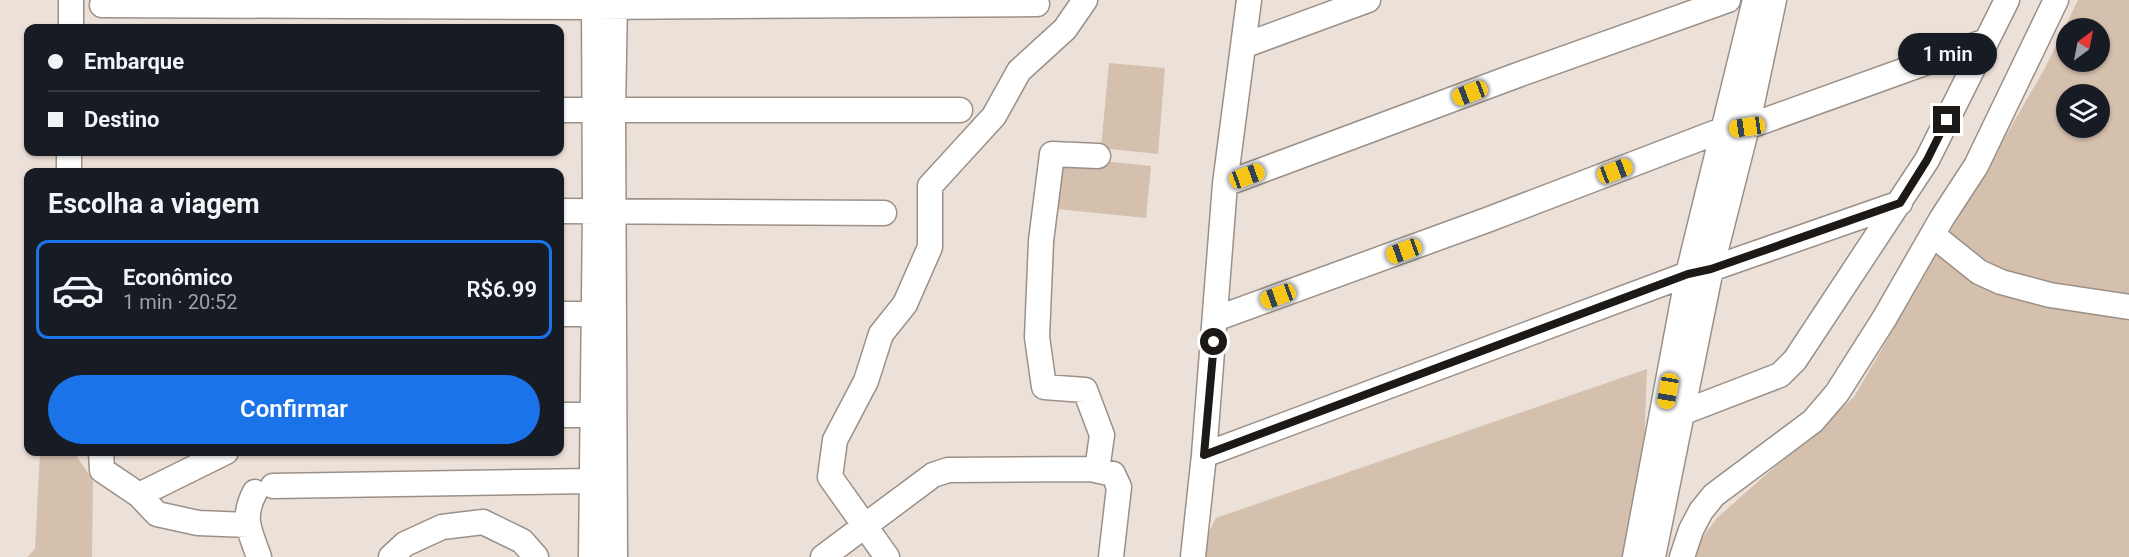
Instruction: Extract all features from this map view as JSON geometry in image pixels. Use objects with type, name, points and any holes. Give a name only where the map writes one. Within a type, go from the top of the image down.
[{"type":"street","points":[[71,0],[71,24]]},
{"type":"street","points":[[887,557],[830,477],[835,440],[866,381],[881,334],[905,304],[930,247],[930,186],[994,116],[1019,71],[1065,29],[1085,0]]},
{"type":"street","points":[[1193,557],[1204,455],[1225,184],[1249,0]]},
{"type":"street","points":[[1243,46],[1368,0]]},
{"type":"street","points":[[1225,184],[1728,0]]},
{"type":"street","points":[[1653,557],[1674,413],[1700,272],[1722,130],[1755,0]]},
{"type":"street","points":[[1700,272],[1747,127],[1774,0]]},
{"type":"street","points":[[1674,413],[1780,375],[1795,360],[1927,160],[2007,0]]},
{"type":"street","points":[[1682,557],[1691,530],[1701,511],[1714,495],[1802,430],[1828,405],[1879,328],[1976,166],[2056,0]]},
{"type":"street","points":[[604,3],[604,415],[615,557]]},
{"type":"street","points":[[102,5],[1037,4]]},
{"type":"street","points":[[1215,319],[1487,220],[1722,130],[1747,127],[1986,41]]},
{"type":"street","points":[[564,110],[960,110]]},
{"type":"street","points":[[1097,470],[1102,435],[1085,390],[1044,387],[1037,337],[1041,241],[1052,154],[1098,156]]},
{"type":"street","points":[[1204,455],[1700,272],[1900,203]]},
{"type":"street","points":[[564,211],[884,213]]},
{"type":"street","points":[[1933,235],[1980,272],[2001,282],[2050,295],[2129,307]]},
{"type":"street","points":[[564,314],[604,314]]},
{"type":"street","points":[[1635,557],[1674,413]]},
{"type":"street","points":[[564,415],[604,415]]},
{"type":"street","points":[[591,557],[592,481],[604,415]]},
{"type":"street","points":[[102,456],[102,470],[139,495],[157,514],[198,524],[248,525]]},
{"type":"street","points":[[139,495],[218,456]]},
{"type":"street","points":[[823,557],[933,475],[948,470],[1097,470],[1113,474],[1119,487],[1111,557]]},
{"type":"street","points":[[259,557],[248,525],[248,507],[264,489],[592,481]]},
{"type":"street","points":[[391,557],[405,544],[442,526],[483,522],[522,541],[536,557]]},
{"type":"shaded area","points":[[2078,0],[2129,0],[2129,557],[1688,557],[1717,518],[1854,397],[2056,45],[2056,72],[2110,72],[2110,18],[2069,18]]},
{"type":"shaded area","points":[[1109,63],[1165,68],[1158,154],[1101,148]]},
{"type":"shaded area","points":[[1062,157],[1151,166],[1146,218],[1057,209]]},
{"type":"shaded area","points":[[1647,369],[1640,557],[1196,557],[1216,518]]},
{"type":"shaded area","points":[[40,456],[77,456],[93,481],[92,557],[27,557],[35,549]]},
{"type":"route","points":[[1214,342],[1204,455],[1688,274],[1711,269],[1900,203],[1927,160],[1947,120]]}]
